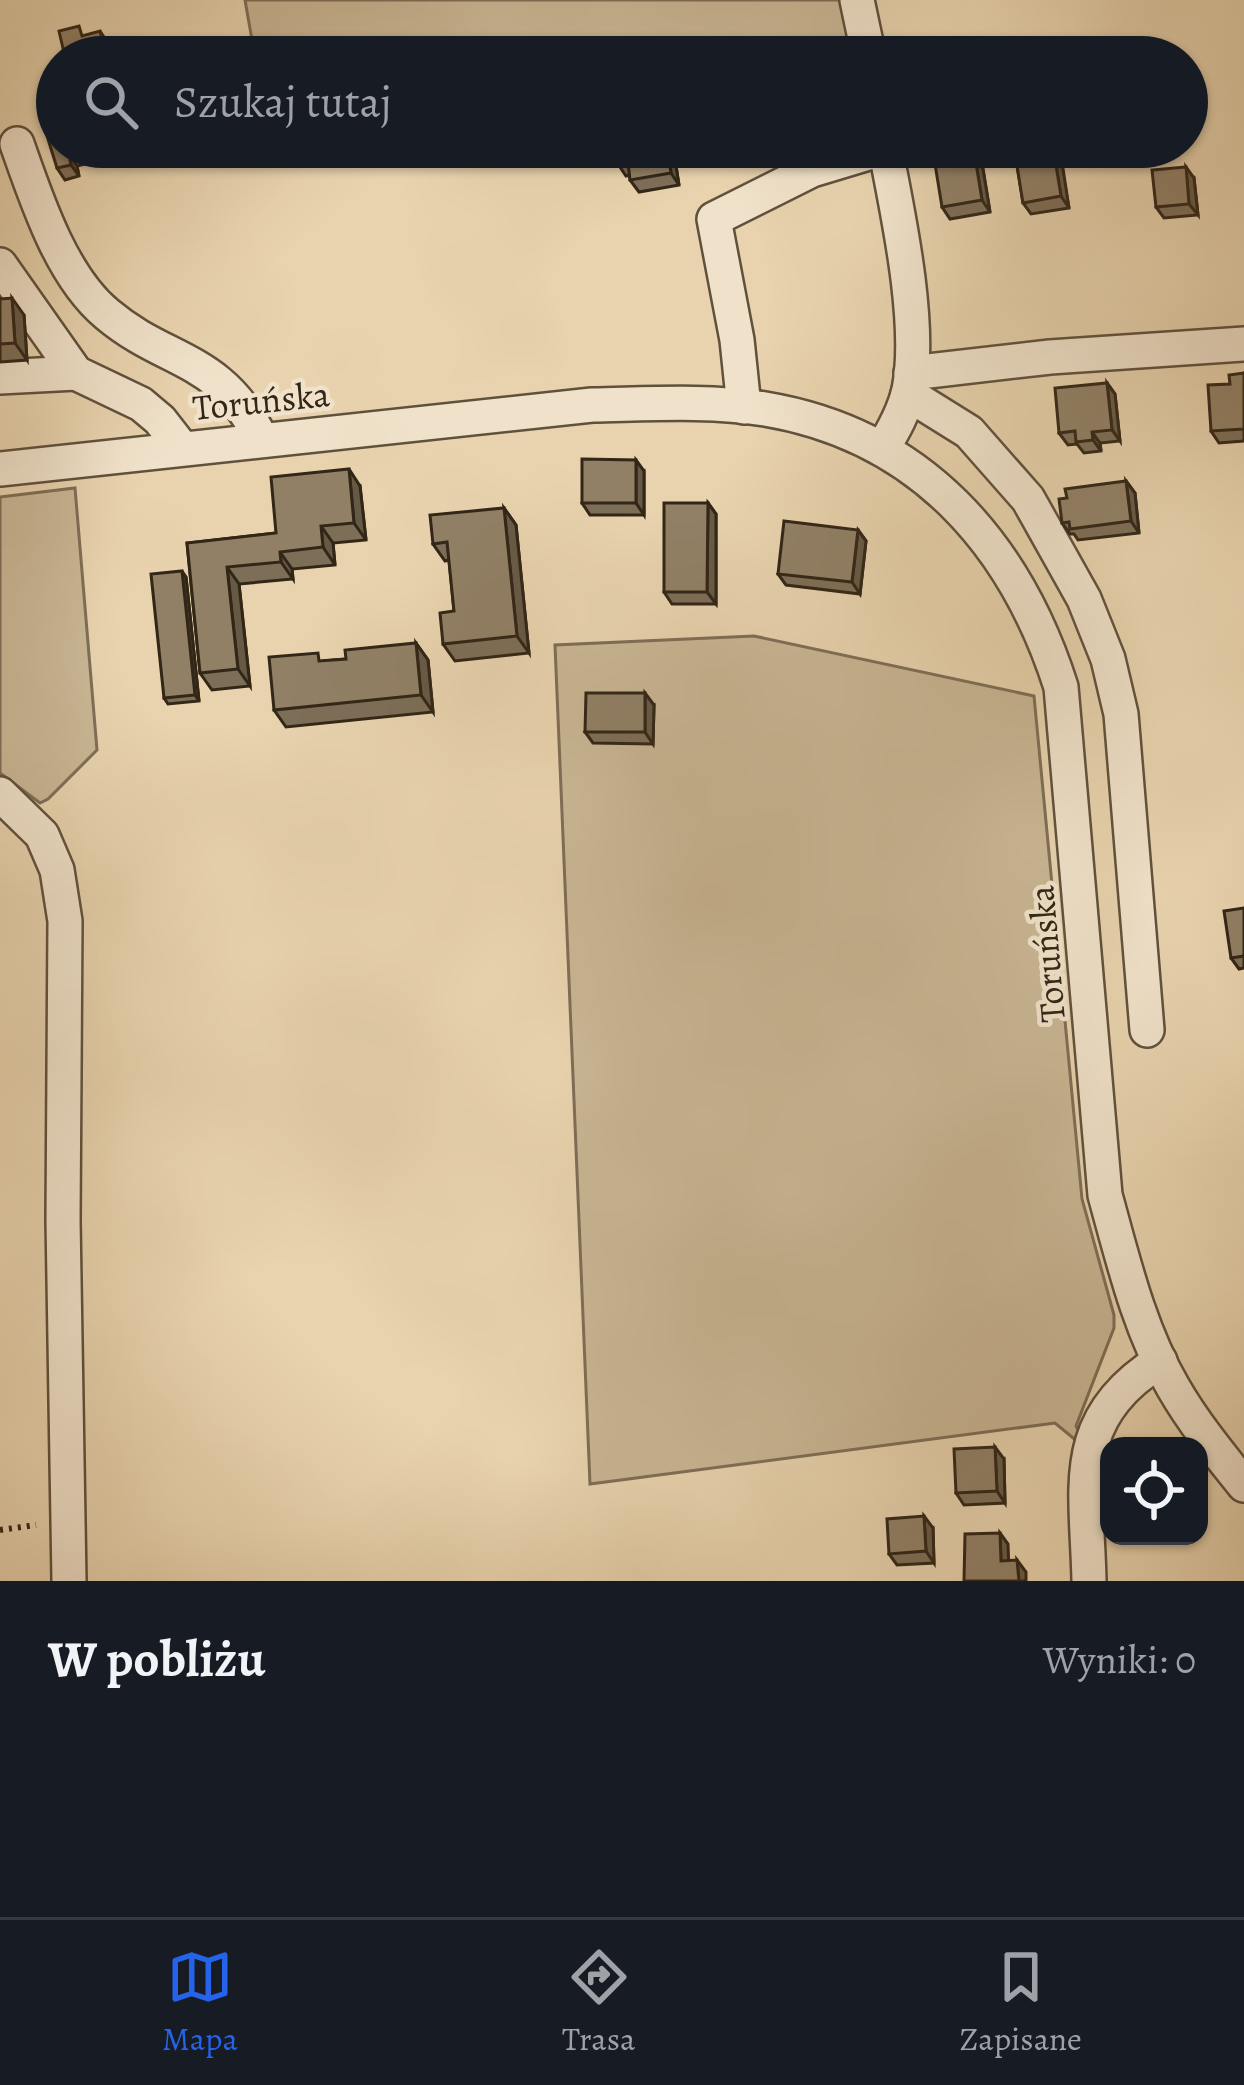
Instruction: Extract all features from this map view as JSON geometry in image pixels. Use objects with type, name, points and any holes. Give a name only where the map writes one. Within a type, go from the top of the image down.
[{"type":"street","points":[[857,0],[865,36]]},
{"type":"street","points":[[17,144],[41,211],[86,293],[115,320],[174,352],[227,389],[245,408],[261,439]]},
{"type":"street","points":[[744,407],[737,340],[714,219],[818,168]]},
{"type":"street","points":[[882,449],[896,426],[910,384],[908,294],[888,168]]},
{"type":"street","points":[[0,266],[76,373]]},
{"type":"street","points":[[910,384],[1050,357],[1244,344]]},
{"type":"street","points":[[0,377],[76,373],[141,404],[181,447]]},
{"type":"street","points":[[910,384],[968,432],[1028,499],[1084,599],[1108,659],[1121,714],[1148,1030]]},
{"type":"street","name":"Toruńska","points":[[0,469],[592,405],[744,407],[827,425],[882,449],[930,481],[993,545],[1040,626],[1061,687],[1105,1195],[1133,1291],[1160,1361],[1215,1449],[1244,1485]]},
{"type":"street","points":[[0,794],[42,835],[57,870],[65,921],[69,1581]]},
{"type":"street","points":[[1088,1581],[1086,1462],[1092,1439],[1108,1404],[1135,1377],[1160,1361]]},
{"type":"shaded area","points":[[245,0],[849,0],[857,36],[251,36]]},
{"type":"shaded area","points":[[75,488],[97,750],[40,803],[0,773],[0,497]]},
{"type":"shaded area","points":[[754,636],[1034,696],[1082,1199],[1114,1315],[1114,1328],[1076,1426],[1089,1451],[1055,1423],[590,1484],[555,645]]},
{"type":"building","points":[[79,26],[82,36],[60,36],[59,31]]},
{"type":"building","points":[[629,168],[670,168],[671,173],[630,180]]},
{"type":"building","points":[[936,168],[977,168],[982,200],[942,207]]},
{"type":"building","points":[[1017,168],[1056,168],[1061,196],[1023,203]]},
{"type":"building","points":[[1186,168],[1189,204],[1156,207],[1152,170]]},
{"type":"building","points":[[12,298],[15,343],[0,344],[0,299]]},
{"type":"building","points":[[1244,373],[1244,429],[1211,431],[1208,385],[1230,384],[1229,375]]},
{"type":"building","points":[[1107,383],[1112,430],[1092,432],[1093,440],[1076,442],[1075,431],[1059,433],[1055,388]]},
{"type":"building","points":[[582,459],[636,460],[636,503],[582,503]]},
{"type":"building","points":[[349,469],[354,523],[321,526],[323,547],[280,552],[281,562],[227,567],[238,669],[200,673],[187,543],[276,533],[271,477]]},
{"type":"building","points":[[1126,481],[1131,521],[1070,529],[1069,522],[1062,523],[1059,499],[1067,498],[1065,489]]},
{"type":"building","points":[[664,503],[708,503],[707,592],[664,592]]},
{"type":"building","points":[[504,508],[517,636],[443,644],[440,613],[454,611],[447,542],[433,544],[430,515]]},
{"type":"building","points":[[784,521],[858,530],[852,582],[778,574]]},
{"type":"building","points":[[182,571],[195,695],[164,698],[151,574]]},
{"type":"building","points":[[416,643],[421,695],[274,710],[269,657],[318,653],[319,661],[346,659],[345,650]]},
{"type":"building","points":[[586,693],[645,693],[645,732],[585,732]]},
{"type":"building","points":[[1244,908],[1244,956],[1231,958],[1224,911]]},
{"type":"building","points":[[995,1447],[997,1491],[956,1493],[954,1449]]},
{"type":"building","points":[[924,1516],[926,1551],[889,1554],[887,1519]]},
{"type":"building","points":[[1000,1533],[1001,1561],[1017,1560],[1019,1581],[964,1581],[965,1534]]}]
